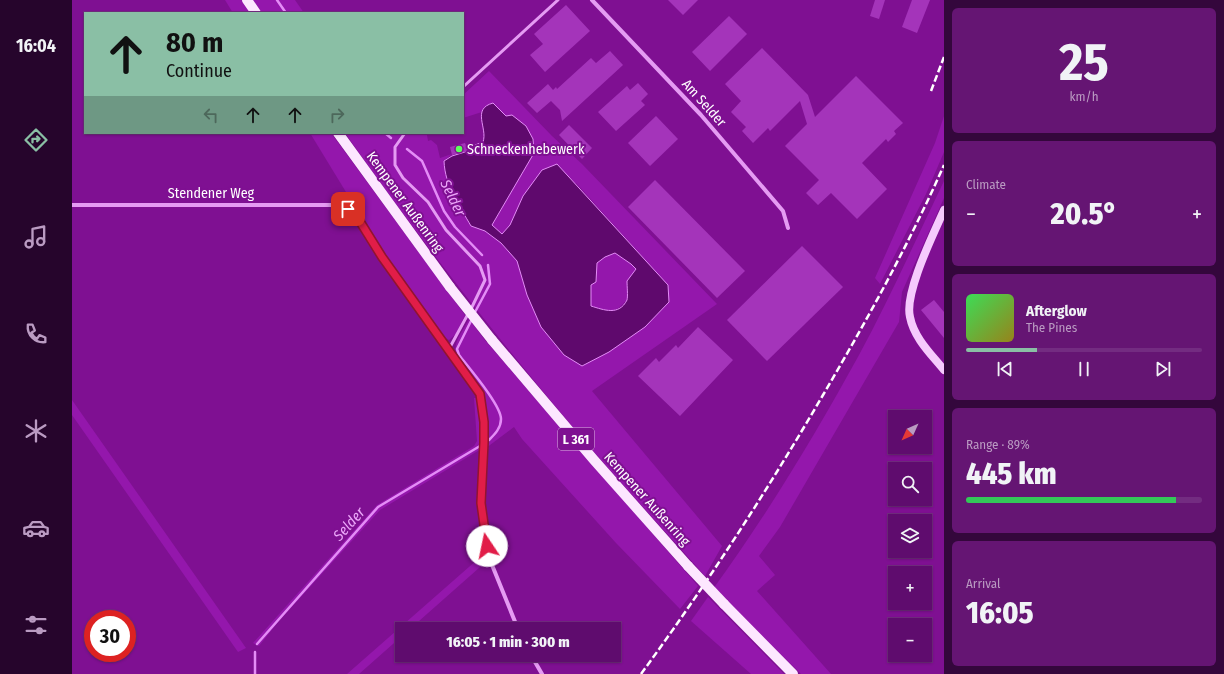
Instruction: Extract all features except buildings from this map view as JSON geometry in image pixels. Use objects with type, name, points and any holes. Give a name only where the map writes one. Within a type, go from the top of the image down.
[{"type":"main road","points":[[247,0],[255,12]]},
{"type":"main road","name":"Kempener Außenring","points":[[339,134],[450,287],[492,340],[599,466],[688,566],[793,674]]},
{"type":"street","name":"Am Selder","points":[[592,0],[701,115],[783,211],[788,228]]},
{"type":"street","name":"Stendener Weg","points":[[72,205],[332,205],[348,209],[359,220],[382,257],[449,349]]},
{"type":"street","points":[[944,210],[910,294],[909,306],[913,326],[926,348],[944,370]]},
{"type":"street","points":[[449,349],[480,394],[484,422],[481,503],[484,532],[490,560],[515,622]]},
{"type":"street","points":[[535,662],[542,674]]},
{"type":"lane","points":[[464,86],[558,0]]},
{"type":"lane","points":[[403,134],[395,147],[395,165],[403,178],[428,202],[446,230],[480,266],[485,280],[476,300],[449,349]]},
{"type":"shaded area","points":[[225,0],[242,0],[250,12],[232,12]]},
{"type":"shaded area","points":[[253,0],[295,0],[303,12],[261,12]]},
{"type":"shaded area","points":[[489,71],[552,136],[582,164],[717,304],[592,391],[722,546],[705,576],[624,486],[546,395],[457,285],[400,210],[346,134],[430,134],[427,135],[428,141],[431,140],[437,145],[440,158],[452,154],[444,161],[452,193],[471,226],[485,231],[501,243],[517,261],[527,295],[564,355],[668,285],[576,183],[523,196],[510,225],[502,234],[492,225],[502,209],[506,116],[493,103],[482,110],[482,112],[464,118],[464,94]]},
{"type":"shaded area","points":[[493,103],[506,116],[512,115],[526,126],[533,139],[534,153],[492,225],[502,234],[510,225],[523,196],[542,170],[557,164],[668,285],[669,302],[645,327],[609,352],[582,366],[564,355],[541,327],[527,295],[517,261],[501,243],[485,231],[471,226],[457,203],[447,179],[444,161],[452,156],[468,151],[467,148],[483,142],[484,131],[481,114],[486,106]],"holes":[[[615,253],[636,269],[627,281],[627,300],[624,305],[616,310],[606,310],[591,306],[591,285],[596,282],[597,263],[605,257]]]},
{"type":"shaded area","points":[[944,116],[944,152],[926,194],[880,284],[875,278],[935,143]]},
{"type":"shaded area","points":[[311,134],[332,134],[465,315],[456,334],[449,340],[440,335],[385,256]]},
{"type":"shaded area","points":[[944,181],[944,198],[902,292],[899,322],[780,527],[759,556],[775,575],[757,591],[831,674],[801,674],[713,589],[771,504],[808,445],[859,355],[903,268]]},
{"type":"shaded area","points":[[615,253],[636,269],[628,283],[628,298],[615,310],[607,311],[591,306],[591,285],[597,273],[597,263],[605,257]]},
{"type":"shaded area","points":[[469,319],[484,339],[698,586],[680,609],[616,543],[522,439],[514,427],[486,448],[486,422],[482,390],[457,357],[456,352],[458,338]]},
{"type":"shaded area","points":[[474,398],[478,398],[482,423],[481,449],[380,510],[278,622],[259,646],[253,643],[377,505],[474,446],[477,441]]},
{"type":"shaded area","points":[[72,400],[246,648],[238,652],[72,415]]},
{"type":"shaded area","points":[[486,552],[488,560],[418,622],[406,622]]},
{"type":"shaded area","points":[[708,597],[784,674],[751,674],[691,621]]},
{"type":"shaded area","points":[[395,632],[395,642],[359,674],[347,674]]},
{"type":"waterway","name":"Selder","points":[[277,0],[285,12]]},
{"type":"waterway","name":"Selder","points":[[386,134],[391,138]]},
{"type":"waterway","name":"Selder","points":[[407,149],[422,161],[444,211],[455,227],[482,255]]},
{"type":"waterway","name":"Selder","points":[[474,314],[490,284],[488,265]]},
{"type":"waterway","name":"Selder","points":[[472,319],[457,349],[459,355],[484,387],[500,413],[501,419],[499,428],[489,440]]},
{"type":"waterway","name":"Selder","points":[[257,644],[378,507],[480,446]]},
{"type":"waterway","name":"Selder","points":[[255,652],[255,674]]},
{"type":"railway","points":[[931,91],[944,57]]},
{"type":"railway","points":[[641,674],[713,571],[802,431],[856,339],[887,282],[917,224],[944,165]]},
{"type":"place","name":"Schneckenhebewerk","points":[[459,149]]},
{"type":"route","points":[[348,209],[359,220],[382,257],[480,394],[484,422],[481,503],[487,546]]}]
